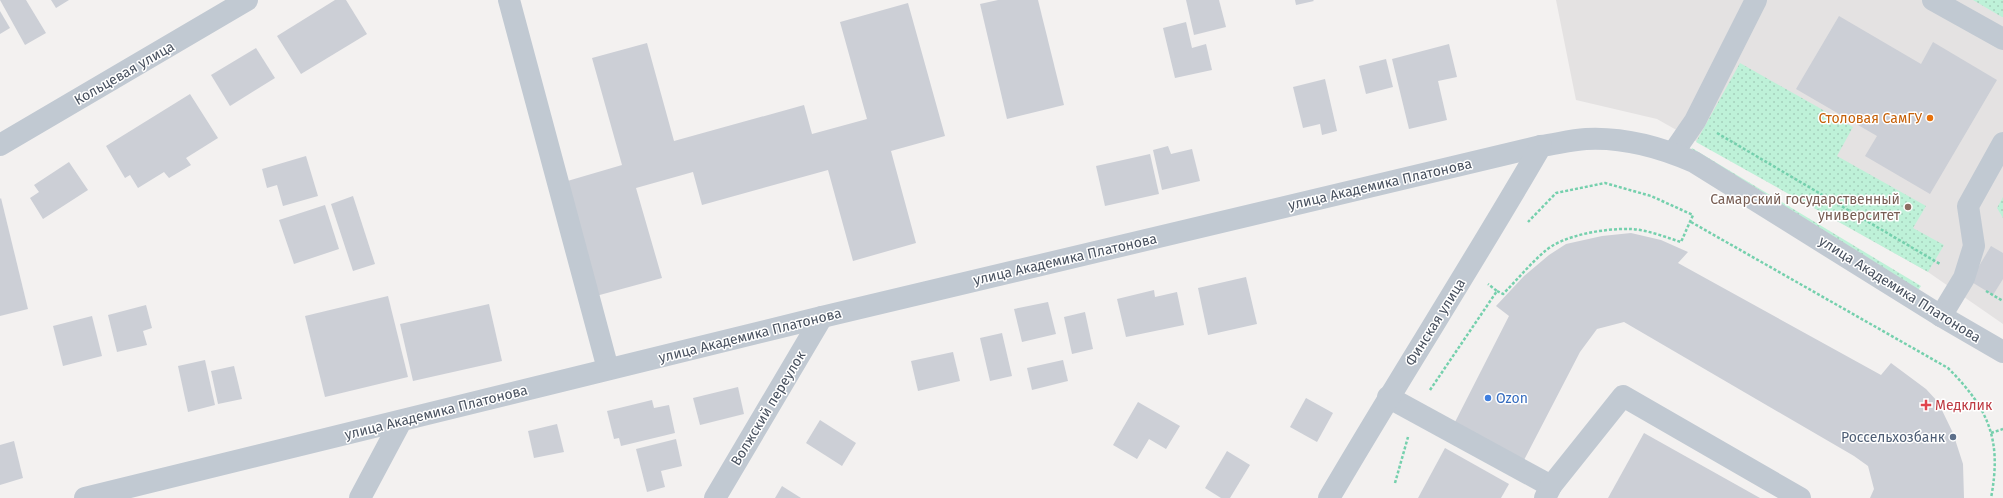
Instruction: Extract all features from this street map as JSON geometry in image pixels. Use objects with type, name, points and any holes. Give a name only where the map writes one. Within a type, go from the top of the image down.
[{"type":"street","name":"Кольцевая улица","points":[[0,145],[247,0]]},
{"type":"street","points":[[509,0],[608,369]]},
{"type":"street","points":[[1673,153],[1695,121],[1756,0]]},
{"type":"street","points":[[1933,0],[2003,39]]},
{"type":"street","name":"улица Академика Платонова","points":[[85,498],[822,317],[1541,146],[1586,139],[1624,141],[1673,153],[1694,162],[1940,316],[2003,352]]},
{"type":"street","points":[[1940,316],[1964,278],[1974,246],[1968,206],[2003,143]]},
{"type":"street","name":"Финская улица","points":[[1329,498],[1388,397],[1481,248],[1541,146]]},
{"type":"street","name":"Волжский переулок","points":[[715,498],[822,317]]},
{"type":"street","points":[[1388,397],[1548,492],[1623,396],[1800,498]]},
{"type":"street","points":[[360,498],[401,421]]},
{"type":"path","points":[[1695,121],[2003,301]]},
{"type":"path","points":[[1489,277],[1486,283],[1504,294],[1544,251],[1562,241],[1600,231],[1631,229],[1662,235],[1681,242],[1691,222],[1693,214],[1651,196],[1605,183],[1556,193],[1525,227]]},
{"type":"path","points":[[1691,222],[1948,368],[1968,389],[1984,414],[1991,433],[1995,452],[1995,478],[1991,498]]},
{"type":"path","points":[[1395,483],[1414,413],[1497,291]]},
{"type":"path","points":[[1991,433],[2003,429]]},
{"type":"shaded area","name":"Самарский государственный университет","points":[[1556,0],[2003,0],[2003,324],[1928,272],[1657,119],[1576,100]]},
{"type":"green space","points":[[1973,0],[2003,0],[2003,17],[2002,17]]},
{"type":"green space","points":[[1740,63],[1853,127],[1837,156],[1926,206],[1913,228],[1944,245],[1928,272],[1696,142]]},
{"type":"green space","points":[[1692,148],[1921,286],[1916,293],[1688,155]]},
{"type":"green space","points":[[2003,197],[2003,218],[1997,208]]},
{"type":"building","points":[[0,0],[26,0],[46,33],[25,45]]},
{"type":"building","points":[[51,0],[69,0],[56,8]]},
{"type":"building","points":[[335,0],[346,0],[367,34],[301,74],[277,36]]},
{"type":"building","points":[[998,0],[1038,0],[1064,105],[1007,119],[980,4]]},
{"type":"building","points":[[1186,0],[1219,0],[1226,27],[1194,35]]},
{"type":"building","points":[[1295,0],[1313,0],[1314,1],[1296,5]]},
{"type":"building","points":[[908,3],[945,136],[891,151],[916,243],[853,261],[828,170],[702,205],[693,172],[636,188],[662,278],[596,296],[564,182],[622,165],[592,58],[647,43],[674,141],[804,105],[812,134],[867,119],[840,22]]},
{"type":"building","points":[[0,11],[10,28],[0,34]]},
{"type":"building","points":[[1839,16],[1921,64],[1933,42],[1997,80],[1930,194],[1865,156],[1877,136],[1796,89]]},
{"type":"building","points":[[1186,22],[1192,48],[1206,44],[1212,70],[1175,78],[1163,28]]},
{"type":"building","points":[[1449,44],[1457,77],[1438,81],[1447,120],[1409,129],[1392,59]]},
{"type":"building","points":[[256,48],[275,78],[230,106],[211,75]]},
{"type":"building","points":[[1386,59],[1393,87],[1366,94],[1359,66]]},
{"type":"building","points":[[1325,79],[1337,131],[1322,135],[1320,124],[1303,128],[1293,87]]},
{"type":"building","points":[[190,94],[218,138],[186,158],[191,165],[169,178],[164,172],[138,188],[130,175],[125,178],[106,146]]},
{"type":"building","points":[[1168,146],[1171,154],[1192,149],[1200,181],[1162,190],[1153,150]]},
{"type":"building","points":[[1150,154],[1159,194],[1105,206],[1096,166]]},
{"type":"building","points":[[306,156],[318,196],[283,206],[277,185],[267,188],[262,169]]},
{"type":"building","points":[[69,162],[88,190],[43,219],[30,198],[39,192],[34,185]]},
{"type":"building","points":[[353,196],[375,264],[353,271],[331,204]]},
{"type":"building","points":[[1,198],[28,309],[0,316],[0,199]]},
{"type":"building","points":[[325,205],[339,249],[294,264],[279,220]]},
{"type":"building","points":[[1631,233],[1661,240],[1688,252],[1678,263],[1881,375],[1891,363],[1926,389],[1938,402],[1953,433],[1963,464],[1964,498],[1870,498],[1874,489],[1868,466],[1854,456],[1624,322],[1597,329],[1580,352],[1524,460],[1454,424],[1509,316],[1496,306],[1524,276],[1549,255],[1566,244],[1602,236]]},
{"type":"building","points":[[1991,246],[2003,253],[2003,279],[1993,295],[1970,281]]},
{"type":"building","points":[[1246,277],[1257,324],[1208,335],[1198,288]]},
{"type":"building","points":[[1154,290],[1155,297],[1177,292],[1184,325],[1126,337],[1117,299]]},
{"type":"building","points":[[388,296],[408,377],[325,397],[305,316]]},
{"type":"building","points":[[1048,302],[1056,334],[1022,342],[1014,309]]},
{"type":"building","points":[[489,304],[502,361],[413,381],[400,324]]},
{"type":"building","points":[[146,305],[152,328],[143,331],[147,345],[117,352],[108,315]]},
{"type":"building","points":[[1085,312],[1093,349],[1072,354],[1064,317]]},
{"type":"building","points":[[92,316],[102,356],[63,366],[53,326]]},
{"type":"building","points":[[1002,333],[1012,376],[990,381],[980,338]]},
{"type":"building","points":[[953,352],[960,381],[918,391],[911,361]]},
{"type":"building","points":[[205,360],[215,405],[188,412],[178,366]]},
{"type":"building","points":[[1063,360],[1068,381],[1032,390],[1027,368]]},
{"type":"building","points":[[234,366],[242,399],[218,404],[211,371]]},
{"type":"building","points":[[738,387],[744,414],[700,425],[693,398]]},
{"type":"building","points":[[1306,398],[1333,413],[1317,442],[1290,427]]},
{"type":"building","points":[[652,400],[654,408],[669,405],[675,433],[621,446],[619,438],[614,439],[607,411]]},
{"type":"building","points":[[1138,402],[1180,426],[1166,449],[1149,439],[1137,459],[1113,445]]},
{"type":"building","points":[[820,420],[856,443],[842,466],[806,443]]},
{"type":"building","points":[[557,424],[564,452],[534,458],[528,431]]},
{"type":"building","points":[[1644,433],[1760,498],[1608,498]]},
{"type":"building","points":[[676,439],[682,466],[661,471],[665,487],[647,492],[636,449]]},
{"type":"building","points":[[14,441],[23,478],[0,485],[0,445]]},
{"type":"building","points":[[1445,448],[1509,484],[1501,498],[1418,498]]},
{"type":"building","points":[[1227,451],[1250,465],[1230,498],[1221,498],[1205,488]]},
{"type":"building","points":[[782,486],[801,498],[775,498]]},
{"type":"place","name":"Столовая СамГУ","points":[[1930,118]]},
{"type":"place","name":"Самарский государственный университет","points":[[1908,207]]},
{"type":"place","name":"Ozon","points":[[1488,398]]},
{"type":"place","name":"Медклик","points":[[1926,405]]},
{"type":"place","name":"Россельхозбанк","points":[[1953,437]]}]
